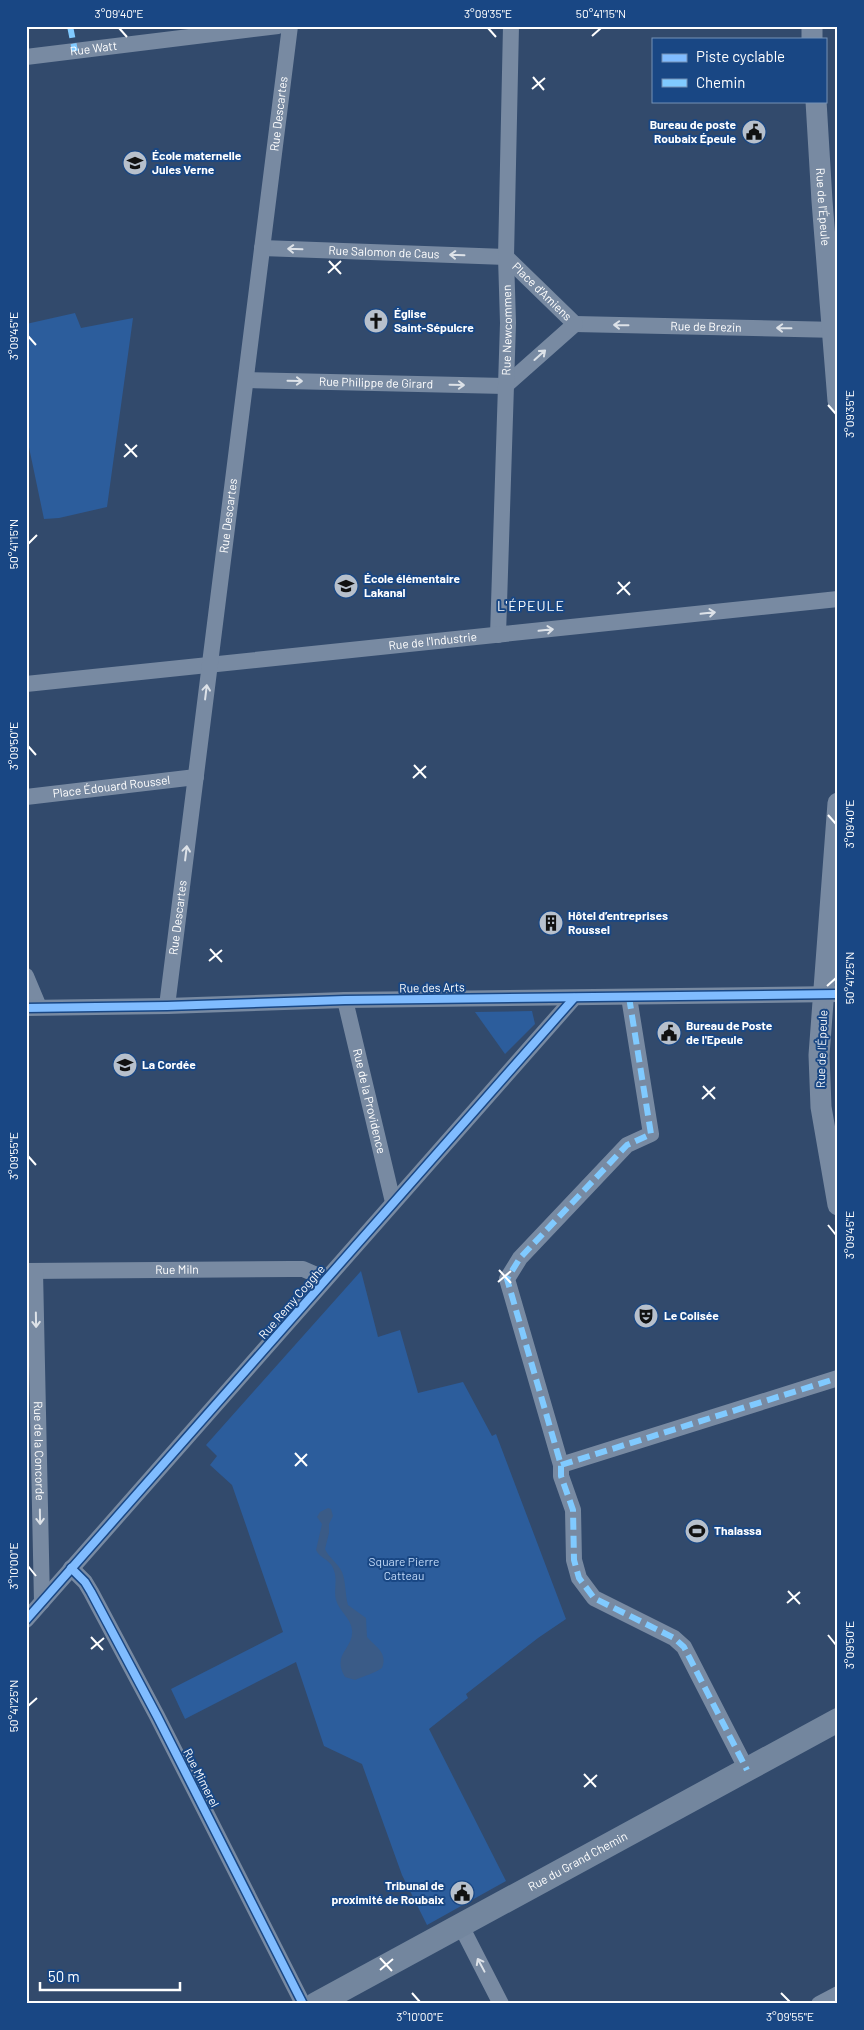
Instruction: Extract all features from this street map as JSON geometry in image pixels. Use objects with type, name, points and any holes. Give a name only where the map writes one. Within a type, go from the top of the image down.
[{"type":"main road","name":"Rue du Grand Chemin","points":[[316,2004],[838,1720]]},
{"type":"street","name":"Rue Watt","points":[[26,57],[278,26]]},
{"type":"street","name":"Rue Descartes","points":[[167,1006],[290,26]]},
{"type":"street","name":"Rue Newcommen","points":[[498,635],[508,323],[506,256],[511,26]]},
{"type":"street","name":"Rue de l'Épeule","points":[[816,102],[835,330],[838,401]]},
{"type":"street","name":"Rue Salomon de Caus","points":[[262,248],[506,256]]},
{"type":"street","name":"Place d'Amiens","points":[[505,386],[575,324],[506,256]]},
{"type":"street","name":"Rue de Brezin","points":[[575,324],[835,330]]},
{"type":"street","name":"Rue Philippe de Girard","points":[[246,380],[505,386]]},
{"type":"street","name":"Rue de l'Industrie","points":[[26,684],[838,599]]},
{"type":"street","name":"Place Édouard Roussel","points":[[26,797],[196,777]]},
{"type":"street","name":"Rue de l'Épeule","points":[[838,803],[831,994],[819,1055],[821,1107],[838,1205]]},
{"type":"street","points":[[26,976],[32,1008]]},
{"type":"street","name":"Rue des Arts","points":[[32,1008],[344,1000],[831,994]]},
{"type":"street","points":[[629,997],[651,1134],[627,1145],[520,1258],[507,1279],[561,1465],[561,1476],[573,1510],[574,1560],[579,1578],[594,1598],[674,1638],[684,1647],[747,1770]]},
{"type":"street","name":"Rue Remy Cogghe","points":[[26,1620],[574,998]]},
{"type":"street","name":"Rue de la Providence","points":[[344,1000],[394,1202]]},
{"type":"street","name":"Rue Miln","points":[[31,1271],[303,1269],[326,1279]]},
{"type":"street","name":"Rue de la Concorde","points":[[31,1271],[42,1602]]},
{"type":"street","points":[[561,1465],[838,1378]]},
{"type":"street","name":"Rue Mimerel","points":[[71,1568],[92,1592],[303,2004]]},
{"type":"street","points":[[461,1926],[501,2004]]},
{"type":"street","points":[[819,2004],[838,1994]]},
{"type":"green space","points":[[75,313],[81,328],[133,318],[107,507],[59,518],[44,519],[26,433],[26,324]]},
{"type":"green space","points":[[532,1011],[535,1024],[505,1054],[475,1012]]},
{"type":"green space","name":"Square Pierre Catteau","points":[[361,1271],[378,1337],[400,1330],[418,1393],[463,1382],[492,1436],[496,1434],[566,1619],[538,1638],[466,1694],[468,1698],[429,1729],[506,1881],[427,1925],[402,1875],[362,1764],[324,1746],[296,1662],[185,1719],[171,1689],[283,1632],[232,1485],[210,1465],[217,1456],[206,1445]]},
{"type":"shaded area","points":[[328,1508],[331,1509],[333,1516],[329,1524],[325,1549],[342,1572],[348,1605],[366,1618],[367,1637],[380,1651],[383,1658],[382,1668],[355,1680],[345,1677],[340,1663],[352,1637],[351,1626],[336,1600],[336,1579],[332,1566],[316,1550],[322,1524],[317,1517],[320,1512]]},
{"type":"marked path","points":[[70,26],[75,51]]},
{"type":"marked path","points":[[629,997],[651,1134],[627,1145],[520,1258],[507,1279],[561,1465],[561,1476],[573,1510],[574,1560],[579,1578],[594,1598],[674,1638],[684,1647],[747,1770]]},
{"type":"marked path","points":[[561,1465],[838,1378]]},
{"type":"cycle path","points":[[26,1008],[167,1006],[345,1000],[838,994]]},
{"type":"cycle path","points":[[26,1620],[574,998]]},
{"type":"cycle path","points":[[71,1568],[85,1582],[91,1592],[157,1716],[303,2004]]},
{"type":"place","name":"Bureau de poste Roubaix Épeule","points":[[754,132]]},
{"type":"place","name":"École maternelle Jules Verne","points":[[135,163]]},
{"type":"place","name":"Église Saint-Sépulcre","points":[[376,321]]},
{"type":"place","name":"École élémentaire Lakanal","points":[[346,586]]},
{"type":"place","name":"Hôtel d’entreprises Roussel","points":[[551,923]]},
{"type":"place","name":"Bureau de Poste de l'Epeule","points":[[669,1033]]},
{"type":"place","name":"La Cordée","points":[[125,1065]]},
{"type":"place","name":"Le Colisée","points":[[646,1316]]},
{"type":"place","name":"Thalassa","points":[[697,1531]]},
{"type":"place","name":"Tribunal de proximité de Roubaix","points":[[462,1893]]},
{"type":"district","name":"L'ÉPEULE","points":[[531,606]]}]
